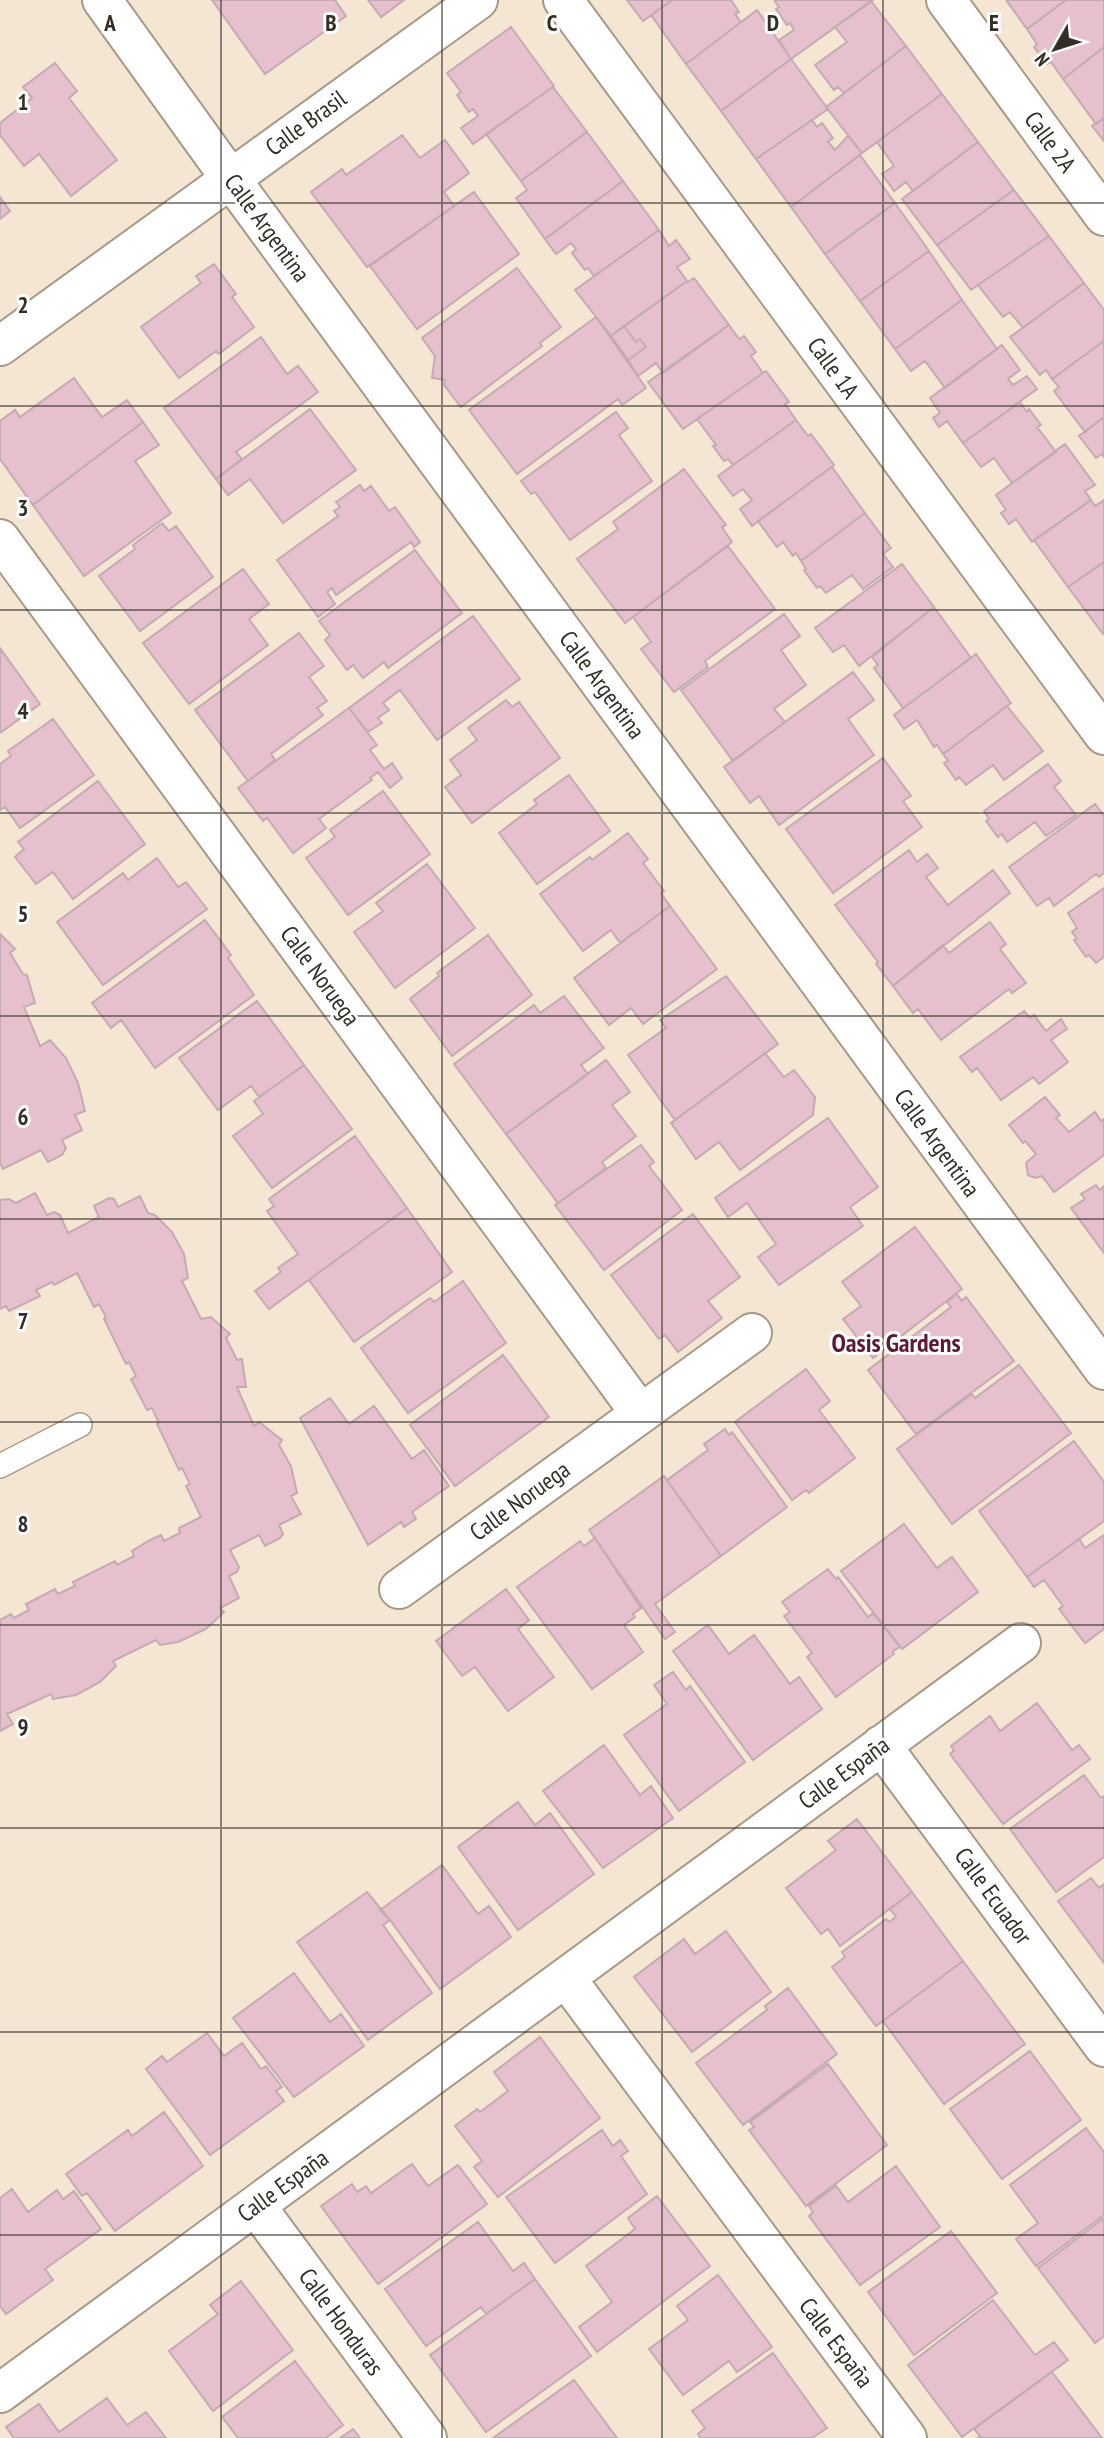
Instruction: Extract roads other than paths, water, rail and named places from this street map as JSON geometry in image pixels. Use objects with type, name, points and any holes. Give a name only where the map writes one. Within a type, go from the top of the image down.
[{"type":"street","name":"Calle Argentina","points":[[102,0],[1104,1370]]},
{"type":"street","name":"Calle Brasil","points":[[0,346],[478,0]]},
{"type":"street","name":"Calle 1A","points":[[563,0],[1104,735]]},
{"type":"street","name":"Calle 2A","points":[[946,0],[1104,216]]},
{"type":"street","name":"Calle Noruega","points":[[0,539],[640,1413]]},
{"type":"street","name":"Calle Noruega","points":[[399,1589],[752,1333]]},
{"type":"street","name":"Calle España","points":[[0,2393],[1021,1643]]},
{"type":"street","name":"Calle Ecuador","points":[[881,1745],[1104,2047]]},
{"type":"street","name":"Calle España","points":[[566,1978],[907,2438]]},
{"type":"street","name":"Calle Honduras","points":[[256,2206],[427,2438]]},
{"type":"lane","points":[[0,1466],[80,1425]]},
{"type":"district","name":"Oasis Gardens","points":[[896,1343]]}]
